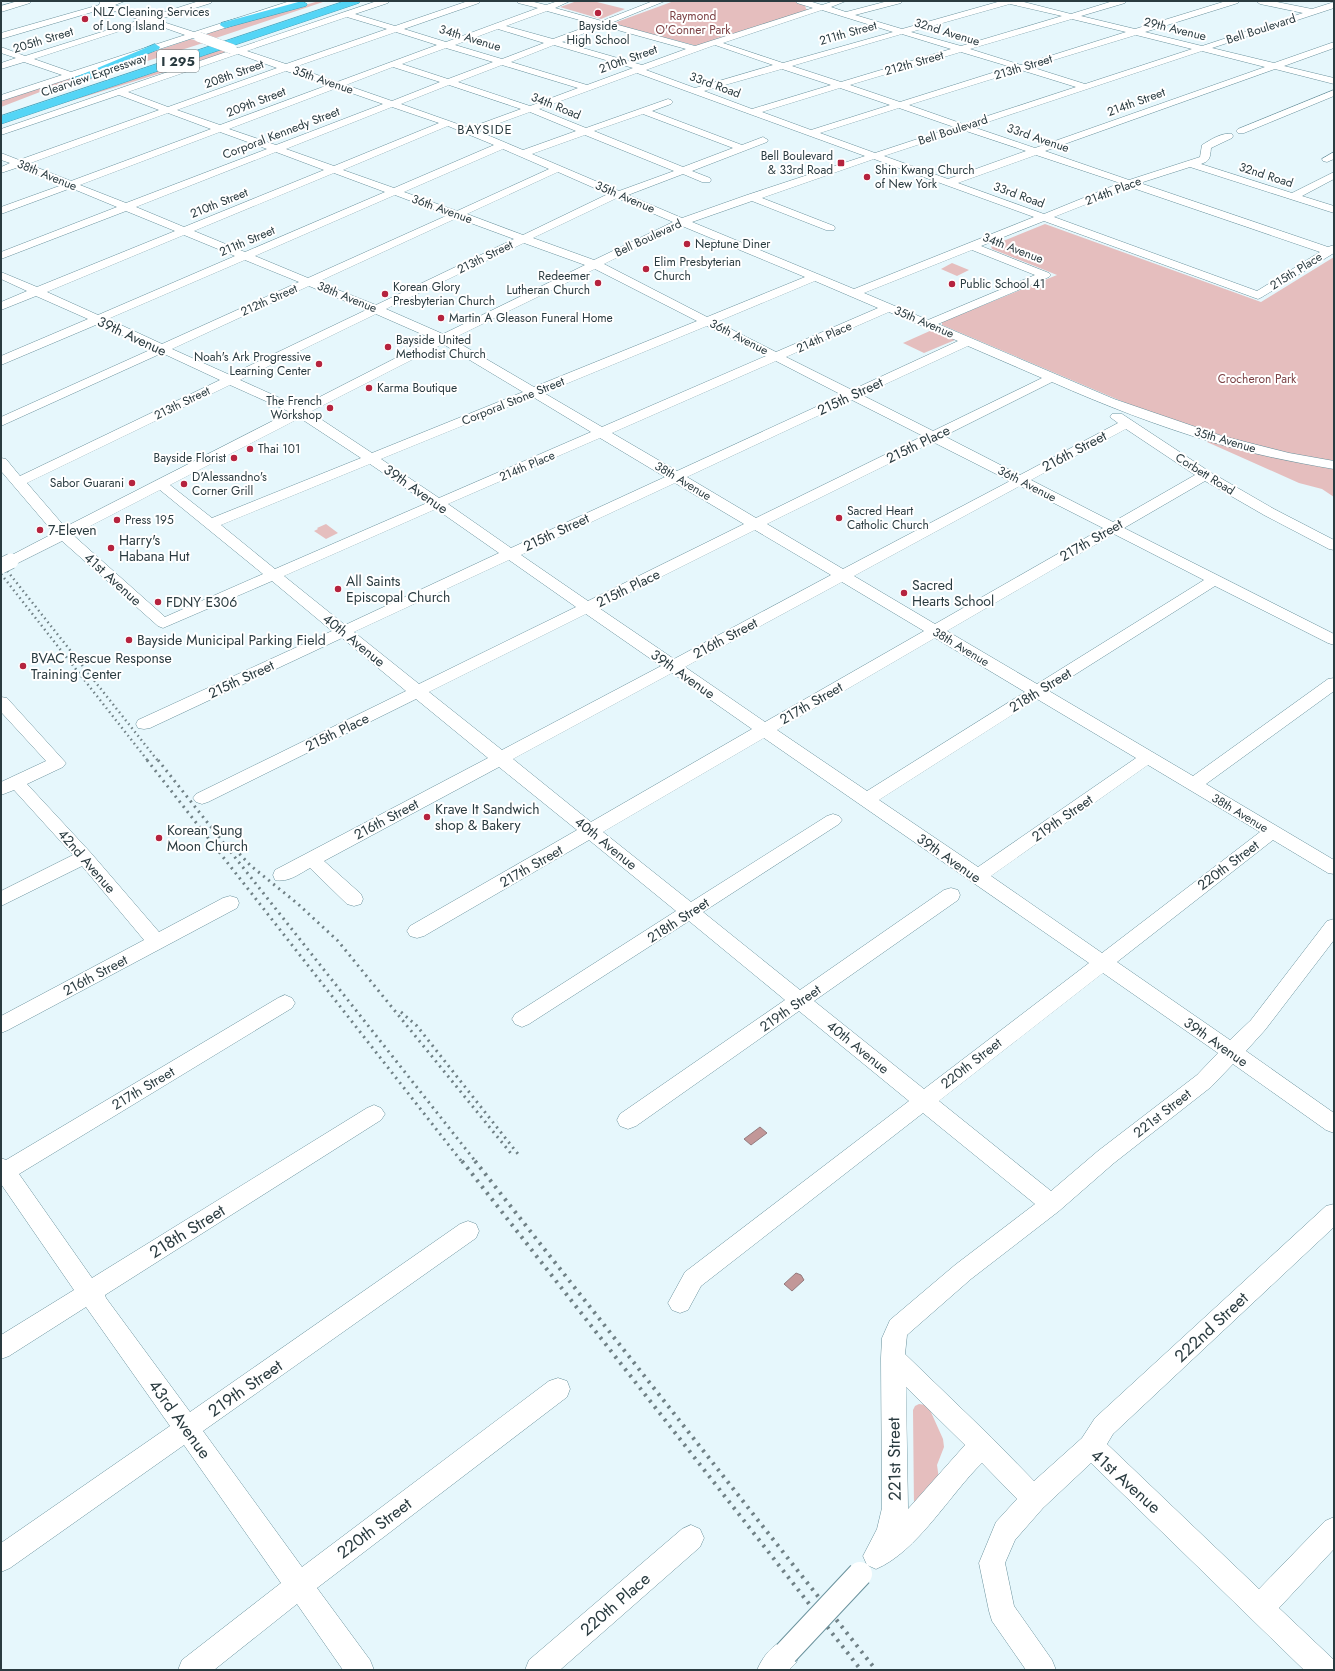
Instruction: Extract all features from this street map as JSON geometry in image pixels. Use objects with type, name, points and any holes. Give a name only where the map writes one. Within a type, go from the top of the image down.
[{"type":"highway","points":[[225,25],[313,1]]},
{"type":"highway","name":"Clearview Expressway","points":[[1,112],[336,1]]},
{"type":"highway","name":"Clearview Expressway","points":[[1,120],[355,1]]},
{"type":"highway","points":[[251,46],[287,30],[366,1]]},
{"type":"highway","points":[[1,109],[69,84],[155,47]]},
{"type":"highway","points":[[1,124],[161,77]]},
{"type":"street","points":[[1,9],[27,1]]},
{"type":"street","name":"35th Avenue","points":[[93,1],[109,3],[148,20],[448,123],[524,153],[682,222],[969,341],[1053,377],[1082,392],[1217,439],[1289,457],[1334,465]]},
{"type":"street","points":[[1,36],[109,3],[121,1]]},
{"type":"street","name":"205th Street","points":[[1,66],[208,1]]},
{"type":"street","name":"Clearview Expressway","points":[[1,98],[155,47],[196,36],[298,1]]},
{"type":"street","points":[[1,132],[119,92],[235,50],[385,1]]},
{"type":"street","name":"208th Street","points":[[1,170],[476,1]]},
{"type":"street","points":[[521,1],[695,49]]},
{"type":"street","name":"209th Street","points":[[1,211],[393,64],[566,1]]},
{"type":"street","name":"Corporal Kennedy Street","points":[[1,256],[448,82],[661,1]]},
{"type":"street","name":"32nd Avenue","points":[[800,1],[848,14],[1086,87]]},
{"type":"street","name":"210th Street","points":[[470,132],[695,49],[842,1]]},
{"type":"street","points":[[848,14],[898,1]]},
{"type":"street","name":"29th Avenue","points":[[1010,1],[1334,81]]},
{"type":"street","name":"211th Street","points":[[693,91],[1010,1]]},
{"type":"street","name":"212th Street","points":[[751,112],[1122,1]]},
{"type":"street","name":"213th Street","points":[[810,133],[1235,1]]},
{"type":"street","points":[[1260,1],[1326,15]]},
{"type":"street","name":"Bell Boulevard","points":[[6,564],[444,339],[682,222],[751,197],[874,156],[1334,6]]},
{"type":"street","name":"34th Avenue","points":[[346,14],[587,88]]},
{"type":"street","name":"33rd Road","points":[[497,26],[639,69],[693,91],[1258,295]]},
{"type":"street","name":"33rd Avenue","points":[[716,42],[1130,183],[1332,249]]},
{"type":"street","name":"214th Street","points":[[946,183],[1334,45]]},
{"type":"street","points":[[1,50],[70,75]]},
{"type":"street","name":"34th Road","points":[[393,64],[530,109],[706,180]]},
{"type":"street","name":"36th Avenue","points":[[119,92],[594,264],[1334,640]]},
{"type":"street","points":[[1241,131],[1334,93]]},
{"type":"street","points":[[524,153],[668,102]]},
{"type":"street","points":[[1,129],[73,108]]},
{"type":"street","points":[[644,111],[742,148]]},
{"type":"street","name":"210th Street","points":[[1,306],[448,123]]},
{"type":"street","name":"214th Place","points":[[854,293],[1130,183],[1191,164],[1205,158],[1206,148],[1213,142],[1228,136]]},
{"type":"street","name":"213th Street","points":[[18,482],[524,238],[619,194],[763,140]]},
{"type":"street","name":"211th Street","points":[[1,361],[503,145]]},
{"type":"street","name":"38th Avenue","points":[[1,156],[444,339],[1334,868]]},
{"type":"street","name":"32nd Road","points":[[1191,164],[1334,210]]},
{"type":"street","name":"212th Street","points":[[1,422],[559,168]]},
{"type":"street","points":[[1293,197],[1334,175]]},
{"type":"street","points":[[751,197],[830,228]]},
{"type":"street","name":"34th Avenue","points":[[928,324],[1045,275],[971,246]]},
{"type":"street","name":"215th Place","points":[[1258,295],[1332,249]]},
{"type":"street","name":"39th Avenue","points":[[1,275],[300,412],[438,504],[1334,1124]]},
{"type":"street","name":"Corporal Stone Street","points":[[210,524],[816,277]]},
{"type":"street","name":"214th Place","points":[[162,623],[890,308]]},
{"type":"street","name":"215th Street","points":[[144,724],[969,341]]},
{"type":"street","name":"215th Place","points":[[202,798],[1053,377]]},
{"type":"street","name":"Corbett Road","points":[[1082,392],[1126,424],[1205,475],[1269,512],[1334,546]]},
{"type":"street","name":"216th Street","points":[[282,874],[1126,424]]},
{"type":"street","name":"41st Avenue","points":[[1,462],[63,534],[162,623]]},
{"type":"street","name":"217th Street","points":[[417,931],[1205,475]]},
{"type":"street","name":"40th Avenue","points":[[161,484],[273,576],[691,911],[1051,1204]]},
{"type":"street","name":"218th Street","points":[[866,800],[1215,579]]},
{"type":"street","points":[[1193,785],[1334,683]]},
{"type":"street","points":[[1,702],[57,763],[8,785]]},
{"type":"street","name":"219th Street","points":[[977,877],[1147,758]]},
{"type":"street","name":"42nd Avenue","points":[[8,785],[85,857],[157,942]]},
{"type":"street","name":"218th Street","points":[[522,1019],[834,820]]},
{"type":"street","name":"220th Street","points":[[680,1303],[693,1279],[1101,962],[1272,832]]},
{"type":"street","points":[[1,899],[85,857]]},
{"type":"street","points":[[311,859],[354,899]]},
{"type":"street","name":"219th Street","points":[[628,1120],[951,895]]},
{"type":"street","name":"216th Street","points":[[1,1025],[230,902]]},
{"type":"street","name":"221st Street","points":[[868,1565],[887,1539],[895,1508],[893,1358],[894,1338],[898,1328],[963,1272],[1051,1204],[1106,1157],[1204,1081],[1258,1025],[1334,926]]},
{"type":"street","name":"217th Street","points":[[2,1171],[285,1003]]},
{"type":"street","name":"218th Street","points":[[1,1348],[374,1114]]},
{"type":"street","name":"43rd Avenue","points":[[2,1171],[360,1670]]},
{"type":"street","name":"222nd Street","points":[[1091,1446],[1104,1426],[1334,1212]]},
{"type":"street","name":"219th Street","points":[[1,1559],[468,1231]]},
{"type":"street","points":[[893,1358],[1034,1499]]},
{"type":"street","name":"220th Street","points":[[192,1670],[300,1585],[558,1388]]},
{"type":"street","name":"221st Street","points":[[779,1662],[868,1565],[904,1533],[967,1460],[982,1446]]},
{"type":"street","name":"41st Avenue","points":[[1042,1670],[1002,1611],[992,1563],[1005,1531],[1034,1499],[1091,1446],[1324,1670]]},
{"type":"street","points":[[1260,1608],[1334,1530]]},
{"type":"street","name":"220th Place","points":[[539,1670],[691,1538]]},
{"type":"green space","points":[[319,1],[326,1],[216,38],[204,34]]},
{"type":"green space","name":"Bayside High School","points":[[577,1],[593,1],[625,9],[601,19],[560,7]]},
{"type":"green space","name":"Raymond O'Conner Park","points":[[674,1],[792,1],[807,5],[805,5],[806,9],[811,9],[732,35],[730,34],[732,33],[711,40],[728,35],[730,36],[697,46],[614,24]]},
{"type":"green space","points":[[191,39],[203,43],[64,88],[129,60]]},
{"type":"green space","points":[[220,49],[229,52],[58,105],[205,55]]},
{"type":"green space","points":[[105,67],[1,107],[1,100]]},
{"type":"green space","name":"Crocheron Park","points":[[1045,224],[1261,302],[1334,257],[1334,497],[1322,489],[1299,483],[1207,442],[1209,440],[1147,412],[942,325],[942,322],[1057,275],[992,249],[991,246]]},
{"type":"green space","points":[[952,263],[969,270],[957,276],[941,269]]},
{"type":"green space","points":[[932,330],[955,340],[924,353],[903,343]]},
{"type":"green space","points":[[326,524],[338,533],[326,539],[314,531]]},
{"type":"green space","points":[[919,1404],[926,1405],[930,1410],[943,1439],[944,1447],[937,1465],[939,1479],[914,1508],[913,1410],[915,1406]]},
{"type":"shaded area","points":[[760,1127],[767,1133],[751,1145],[744,1139]]},
{"type":"shaded area","points":[[796,1273],[801,1275],[804,1280],[792,1291],[784,1284]]},
{"type":"railway","points":[[1,563],[158,761]]},
{"type":"railway","points":[[1,574],[148,761]]},
{"type":"railway","points":[[147,760],[462,1162]]},
{"type":"railway","points":[[158,760],[476,1162]]},
{"type":"railway","points":[[235,849],[251,866],[298,904],[338,941],[513,1156]]},
{"type":"railway","points":[[401,1012],[417,1026],[518,1154]]},
{"type":"railway","points":[[462,1161],[861,1670]]},
{"type":"railway","points":[[475,1161],[876,1670]]},
{"type":"place","name":"Bayside High School","points":[[598,13]]},
{"type":"place","name":"NLZ Cleaning Services of Long Island","points":[[85,19]]},
{"type":"place","name":"Bell Boulevard & 33rd Road","points":[[841,163]]},
{"type":"place","name":"Shin Kwang Church of New York","points":[[867,177]]},
{"type":"place","name":"Neptune Diner","points":[[687,244]]},
{"type":"place","name":"Elim Presbyterian Church","points":[[646,269]]},
{"type":"place","name":"Redeemer Lutheran Church","points":[[598,283]]},
{"type":"place","name":"Public School 41","points":[[952,284]]},
{"type":"place","name":"Korean Glory Presbyterian Church","points":[[385,294]]},
{"type":"place","name":"Martin A Gleason Funeral Home","points":[[441,318]]},
{"type":"place","name":"Bayside United Methodist Church","points":[[388,347]]},
{"type":"place","name":"Noah's Ark Progressive Learning Center","points":[[319,364]]},
{"type":"place","name":"Karma Boutique","points":[[369,388]]},
{"type":"place","name":"The French Workshop","points":[[330,408]]},
{"type":"place","name":"Thai 101","points":[[250,449]]},
{"type":"place","name":"Bayside Florist","points":[[234,458]]},
{"type":"place","name":"Sabor Guarani","points":[[132,483]]},
{"type":"place","name":"D'Alessandno's Corner Grill","points":[[184,484]]},
{"type":"place","name":"Sacred Heart Catholic Church","points":[[839,518]]},
{"type":"place","name":"Press 195","points":[[117,520]]},
{"type":"place","name":"7-Eleven","points":[[40,530]]},
{"type":"place","name":"Harry's Habana Hut","points":[[111,548]]},
{"type":"place","name":"All Saints Episcopal Church","points":[[338,589]]},
{"type":"place","name":"Sacred Hearts School","points":[[904,593]]},
{"type":"place","name":"FDNY E306","points":[[158,602]]},
{"type":"place","name":"Bayside Municipal Parking Field","points":[[129,640]]},
{"type":"place","name":"BVAC Rescue Response Training Center","points":[[23,666]]},
{"type":"place","name":"Krave It Sandwich shop & Bakery","points":[[427,817]]},
{"type":"place","name":"Korean Sung Moon Church","points":[[159,838]]},
{"type":"district","name":"BAYSIDE","points":[[485,129]]}]
